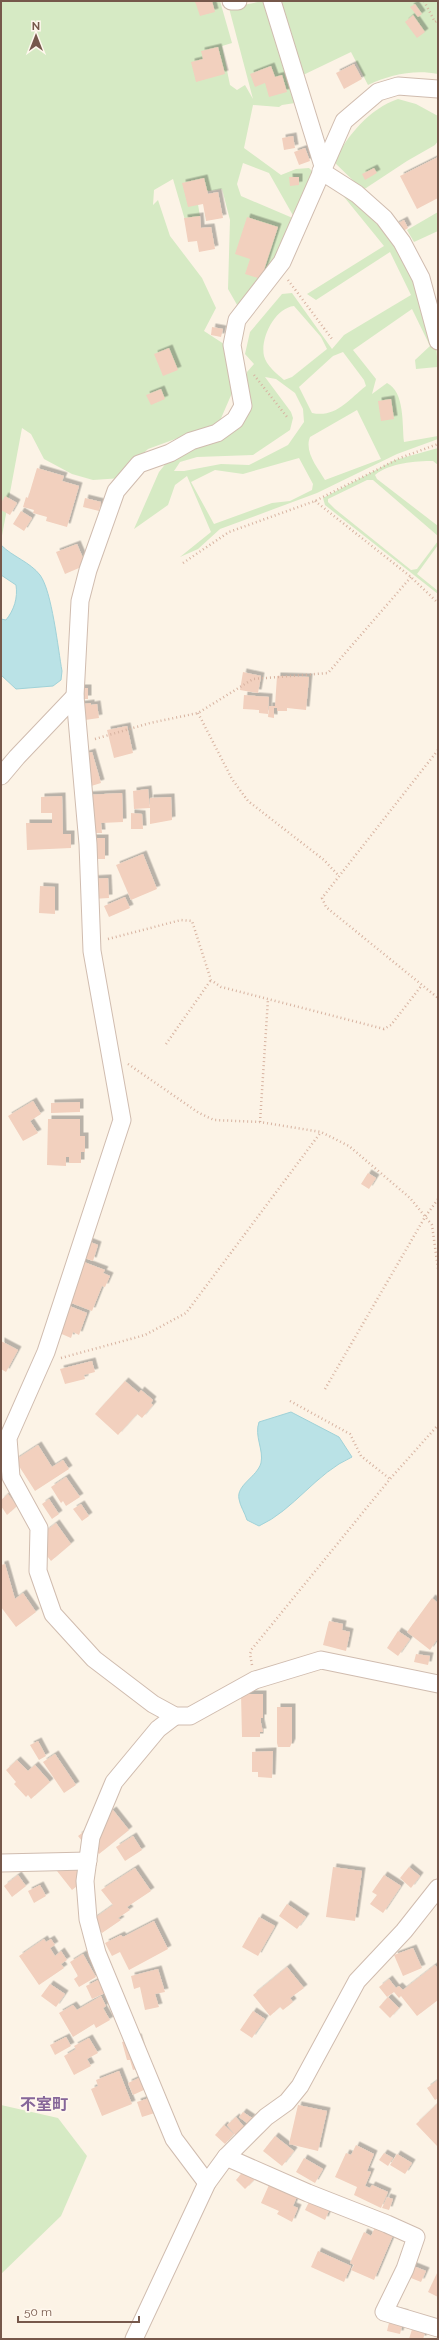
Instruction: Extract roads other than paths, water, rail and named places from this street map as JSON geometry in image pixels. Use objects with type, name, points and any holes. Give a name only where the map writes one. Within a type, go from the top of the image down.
[{"type":"street","points":[[231,1],[238,1]]},
{"type":"street","points":[[272,1],[322,169],[357,194],[384,218],[402,242],[421,278],[438,341]]},
{"type":"street","points":[[438,89],[398,86],[378,92],[344,121],[278,267],[237,320],[232,346],[243,406],[235,420],[217,433],[191,441],[170,453],[139,464],[116,491],[88,570],[80,601],[75,696],[88,844],[92,943],[122,1120],[41,1363],[8,1438],[11,1477],[39,1528],[38,1571],[53,1614],[94,1659],[153,1704],[175,1716],[190,1716],[255,1680],[321,1660],[438,1684]]},
{"type":"street","points":[[1,776],[75,696]]},
{"type":"street","points":[[175,1716],[158,1729],[114,1782],[93,1830],[85,1880],[88,1918],[97,1953],[174,2139],[206,2183]]},
{"type":"street","points":[[1,1863],[27,1864],[88,1861]]},
{"type":"street","points":[[134,2339],[206,2183],[226,2157],[266,2118],[287,2102],[300,2086],[356,1981],[404,1931],[438,1888]]},
{"type":"street","points":[[226,2157],[308,2194],[387,2224],[416,2237],[405,2269],[384,2312],[438,2328]]},
{"type":"water","points":[[1,545],[36,570],[44,583],[51,607],[62,671],[61,680],[53,686],[16,689],[1,675],[1,619],[6,620],[15,604],[16,585],[1,575]]},
{"type":"water","points":[[291,1412],[339,1437],[352,1457],[327,1472],[283,1511],[259,1526],[247,1520],[239,1499],[239,1494],[244,1485],[259,1468],[261,1463],[262,1458],[258,1438],[259,1422]]},
{"type":"district","name":"不室町","points":[[44,2104]]}]
